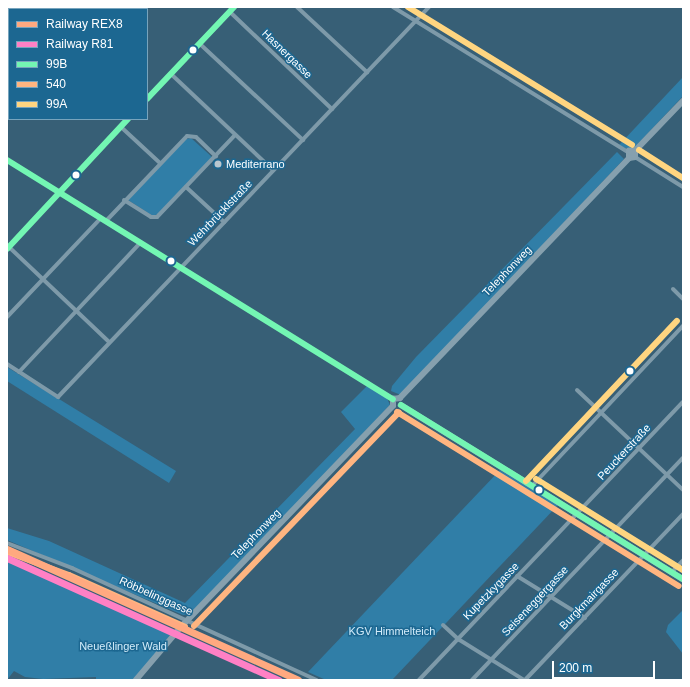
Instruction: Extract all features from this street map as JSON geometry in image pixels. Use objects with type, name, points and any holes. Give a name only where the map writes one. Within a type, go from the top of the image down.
[{"type":"street","points":[[148,99],[234,7]]},
{"type":"street","points":[[297,7],[367,72]]},
{"type":"street","points":[[393,7],[628,155],[635,154],[683,101]]},
{"type":"street","name":"Wehrbrücklstraße","points":[[19,372],[58,397],[430,7]]},
{"type":"street","name":"Hasnergasse","points":[[230,12],[332,109]]},
{"type":"street","points":[[200,44],[303,140]]},
{"type":"street","points":[[171,74],[273,170]]},
{"type":"street","points":[[109,342],[8,248],[127,120]]},
{"type":"street","points":[[121,127],[160,163]]},
{"type":"street","points":[[106,221],[124,200],[184,138],[191,135],[196,137],[216,156]]},
{"type":"street","points":[[124,200],[154,218],[160,215],[235,135]]},
{"type":"street","points":[[635,154],[683,187]]},
{"type":"street","name":"Telephonweg","points":[[400,398],[628,155]]},
{"type":"street","points":[[7,160],[181,267],[393,402],[401,404],[683,579]]},
{"type":"street","points":[[186,187],[224,222]]},
{"type":"street","points":[[7,317],[101,218]]},
{"type":"street","points":[[7,364],[19,372],[141,242]]},
{"type":"street","points":[[673,289],[683,298]]},
{"type":"street","points":[[532,486],[683,326]]},
{"type":"street","points":[[577,390],[683,490]]},
{"type":"street","points":[[393,402],[400,398],[401,404]]},
{"type":"street","name":"Telephonweg","points":[[136,680],[188,620],[393,402]]},
{"type":"street","name":"Peuckerstraße","points":[[577,514],[683,402]]},
{"type":"street","name":"Seiseneggergasse","points":[[472,680],[683,458]]},
{"type":"street","name":"Kupetzkygasse","points":[[419,680],[577,514]]},
{"type":"street","name":"Burgkmairgasse","points":[[525,680],[683,514]]},
{"type":"street","name":"Röbbelinggasse","points":[[7,543],[72,568],[317,680]]},
{"type":"street","points":[[672,572],[683,560]]},
{"type":"street","points":[[517,576],[584,618]]},
{"type":"street","points":[[442,625],[458,639],[525,680]]},
{"type":"green space","points":[[683,77],[683,96],[634,148],[625,148],[619,145]]},
{"type":"green space","points":[[191,138],[212,157],[158,214],[153,216],[128,200],[186,139]]},
{"type":"green space","points":[[617,152],[624,159],[401,395],[391,391],[392,386],[416,357]]},
{"type":"green space","points":[[7,367],[176,471],[169,483],[7,381]]},
{"type":"green space","points":[[367,386],[387,398],[390,405],[191,614],[183,615],[7,540],[7,528],[49,541],[185,603],[355,429],[341,412]]},
{"type":"green space","name":"KGV Himmelteich","points":[[500,470],[558,505],[392,680],[326,680],[308,672]]},
{"type":"green space","name":"Neueßlinger Wald","points":[[7,559],[171,634],[134,680],[96,680],[96,677],[43,679],[25,677],[14,671],[7,680]]},
{"type":"green space","points":[[683,610],[683,654],[666,632],[668,625]]},
{"type":"rail line","name":"REX8","points":[[7,549],[298,680]]},
{"type":"rail line","name":"R81","points":[[7,558],[279,680]]},
{"type":"transit line","name":"99B","points":[[148,98],[234,7]]},
{"type":"transit line","name":"99A","points":[[408,7],[632,145]]},
{"type":"transit line","name":"99B","points":[[7,249],[127,120]]},
{"type":"transit line","name":"99A","points":[[639,150],[683,178]]},
{"type":"transit line","name":"99B","points":[[7,160],[393,399]]},
{"type":"transit line","name":"99A","points":[[526,481],[677,321]]},
{"type":"transit line","name":"99B","points":[[401,405],[683,579]]},
{"type":"transit line","name":"540","points":[[397,412],[679,586]]},
{"type":"transit line","name":"540","points":[[194,626],[399,412]]},
{"type":"transit line","name":"99A","points":[[536,479],[683,570]]},
{"type":"transit line","name":"540","points":[[7,552],[69,575],[185,627]]},
{"type":"place","name":"Mediterrano","points":[[218,164]]}]
